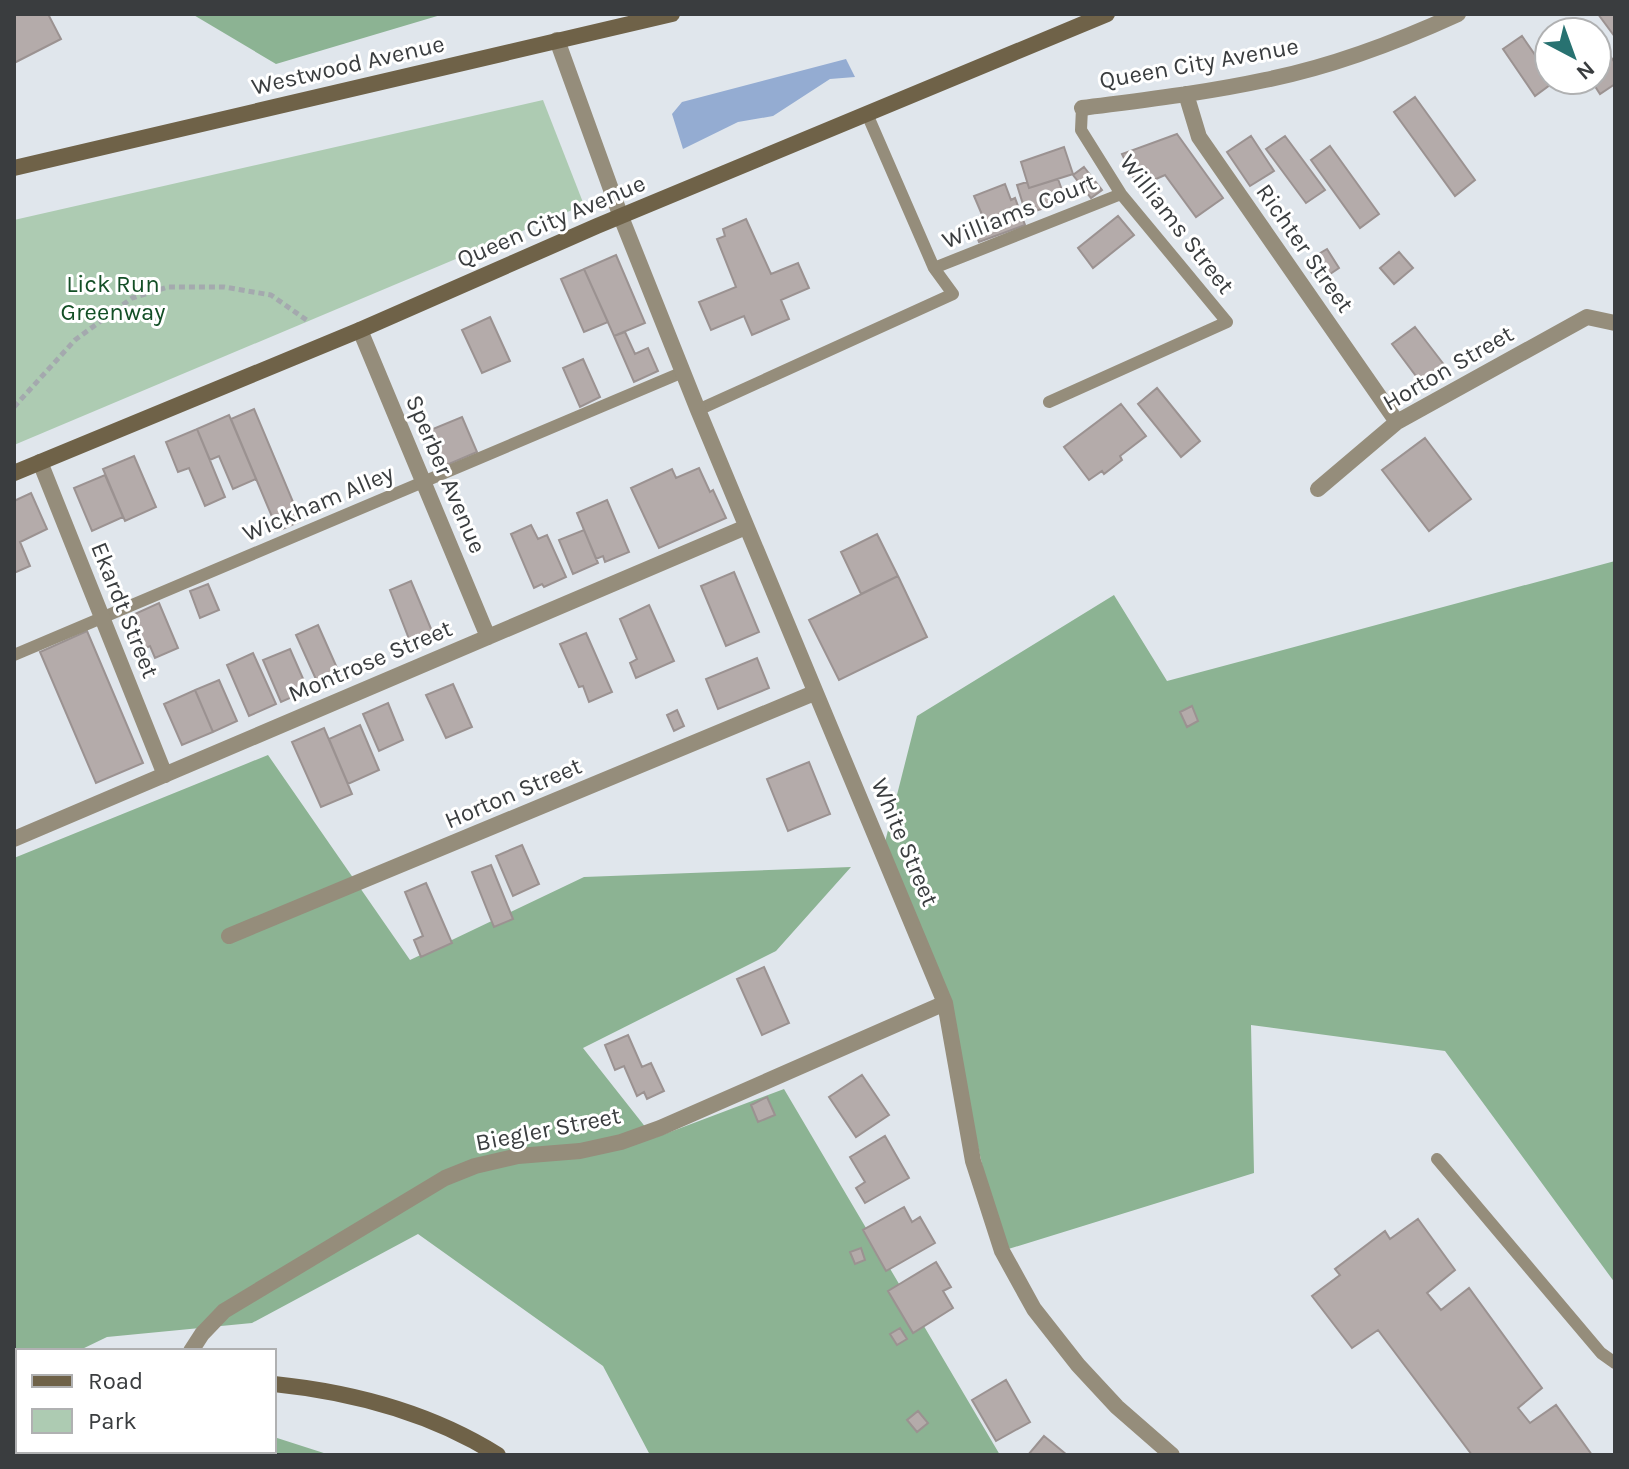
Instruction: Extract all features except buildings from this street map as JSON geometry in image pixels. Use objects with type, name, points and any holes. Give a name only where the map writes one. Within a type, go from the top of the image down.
[{"type":"main road","name":"Westwood Avenue","points":[[14,168],[672,14]]},
{"type":"main road","name":"Queen City Avenue","points":[[14,473],[1107,14]]},
{"type":"main road","points":[[276,1384],[321,1389],[381,1403],[445,1427],[498,1455]]},
{"type":"street","name":"Queen City Avenue","points":[[1082,108],[1268,80],[1348,58],[1458,14]]},
{"type":"street","points":[[557,40],[621,217]]},
{"type":"street","name":"Richter Street","points":[[1186,94],[1199,137],[1397,422]]},
{"type":"street","name":"White Street","points":[[621,217],[814,693],[883,850],[945,1003],[973,1161],[1002,1251],[1034,1309],[1078,1365],[1117,1407],[1172,1455]]},
{"type":"street","name":"Horton Street","points":[[1318,489],[1397,422],[1587,317],[1615,323]]},
{"type":"street","name":"Sperber Avenue","points":[[360,330],[488,637]]},
{"type":"street","name":"Ekardt Street","points":[[40,462],[165,775]]},
{"type":"street","name":"Montrose Street","points":[[14,839],[746,527]]},
{"type":"street","name":"Horton Street","points":[[229,936],[814,693]]},
{"type":"street","name":"Biegler Street","points":[[192,1349],[224,1311],[445,1178],[475,1166],[518,1156],[580,1151],[621,1142],[660,1128],[945,1003]]},
{"type":"lane","name":"Williams Street","points":[[1049,402],[1227,322],[1121,194],[1081,130],[1082,108]]},
{"type":"lane","points":[[698,410],[953,294],[934,268],[867,114]]},
{"type":"lane","name":"Williams Court","points":[[934,268],[1121,194]]},
{"type":"lane","name":"Wickham Alley","points":[[14,655],[683,372]]},
{"type":"lane","points":[[1437,1159],[1601,1353],[1615,1363]]},
{"type":"path","points":[[14,407],[75,340],[132,298],[168,287],[224,287],[271,295],[308,321]]},
{"type":"green space","points":[[192,14],[444,14],[276,64]]},
{"type":"green space","name":"Lick Run Greenway","points":[[543,100],[584,205],[14,445],[14,220]]},
{"type":"green space","points":[[1615,561],[1615,1283],[1445,1051],[1251,1025],[1254,1173],[1002,1251],[945,1003],[883,850],[917,716],[1114,595],[1167,681]]},
{"type":"green space","points":[[268,755],[410,960],[584,877],[851,867],[776,951],[583,1048],[654,1138],[784,1089],[1000,1455],[650,1455],[603,1366],[418,1234],[252,1323],[107,1337],[82,1349],[16,1349],[14,1382],[14,858]]},
{"type":"green space","points":[[276,1438],[330,1455],[101,1455],[276,1453]]},
{"type":"water","points":[[846,59],[855,77],[830,79],[773,116],[738,122],[683,149],[672,114],[682,102]]}]
